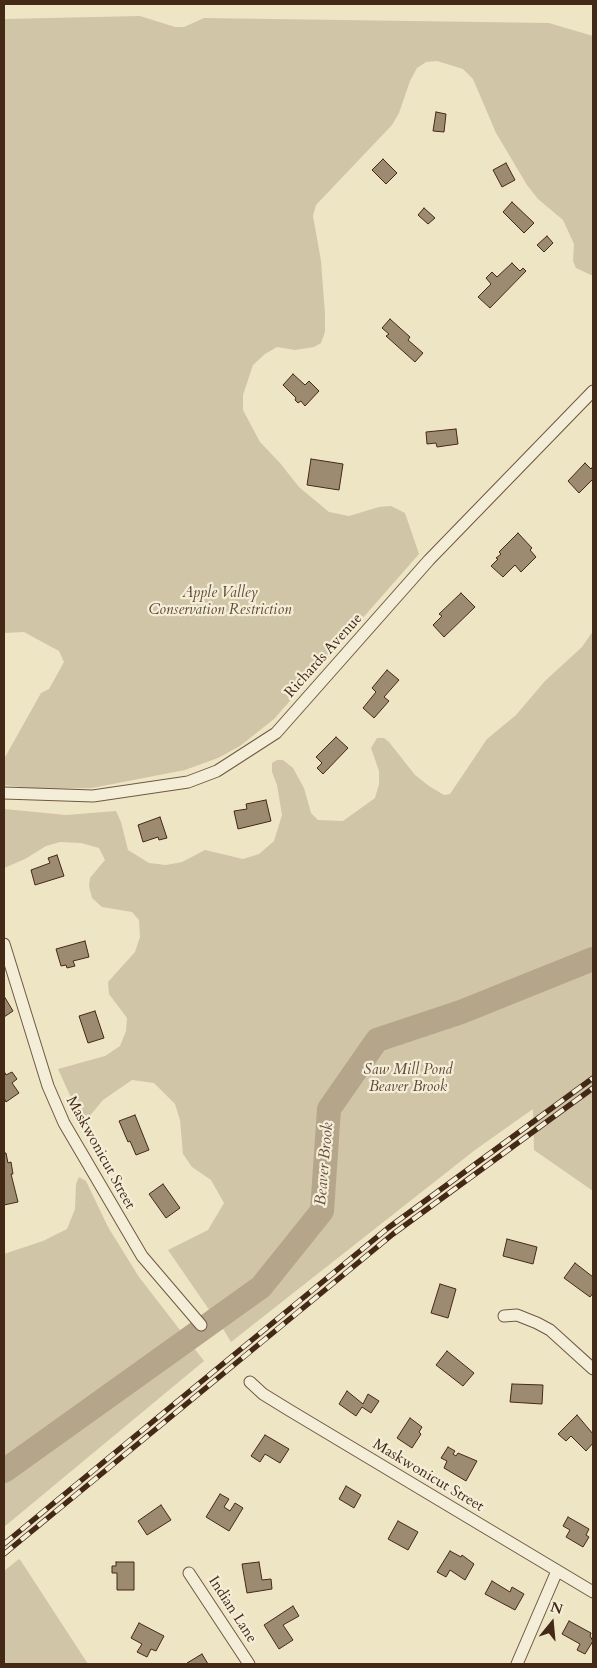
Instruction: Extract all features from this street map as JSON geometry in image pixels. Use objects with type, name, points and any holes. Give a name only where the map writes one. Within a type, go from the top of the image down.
[{"type":"street","name":"Richards Avenue","points":[[4,794],[93,796],[188,782],[217,771],[276,733],[429,560],[593,391]]},
{"type":"street","name":"Maskwonicut Street","points":[[4,944],[48,1086],[64,1122],[142,1256],[201,1325]]},
{"type":"street","points":[[504,1316],[517,1315],[543,1326],[593,1369]]},
{"type":"street","name":"Maskwonicut Street","points":[[250,1382],[263,1394],[289,1410],[593,1592]]},
{"type":"street","points":[[517,1664],[557,1571]]},
{"type":"street","name":"Indian Lane","points":[[189,1573],[249,1664]]},
{"type":"green space","name":"Apple Valley Conservation Restriction","points":[[140,16],[175,27],[184,27],[204,18],[549,23],[593,36],[593,276],[576,268],[573,261],[574,244],[563,220],[538,199],[527,185],[496,133],[473,79],[463,69],[437,61],[426,62],[417,68],[410,81],[399,113],[392,125],[316,205],[313,216],[321,261],[325,314],[325,332],[321,343],[314,347],[295,350],[277,347],[265,354],[253,365],[243,395],[243,410],[260,442],[299,487],[329,512],[349,516],[379,507],[391,506],[405,513],[419,554],[274,719],[240,746],[218,758],[185,770],[92,788],[39,789],[4,785],[4,759],[41,693],[49,689],[64,662],[59,651],[24,632],[4,633],[4,19]]},
{"type":"green space","name":"Saw Mill Pond Beaver Brook","points":[[593,631],[593,1191],[534,1150],[533,1109],[475,1150],[231,1342],[214,1314],[212,1314],[168,1250],[208,1230],[224,1203],[211,1180],[192,1167],[183,1154],[180,1120],[175,1104],[154,1083],[132,1080],[103,1100],[83,1124],[58,1069],[105,1056],[120,1046],[126,1031],[127,1018],[109,994],[108,982],[135,952],[140,937],[139,920],[132,912],[102,907],[92,898],[89,886],[90,878],[105,860],[99,848],[81,843],[60,842],[46,846],[25,859],[4,868],[4,809],[66,815],[116,811],[121,822],[128,850],[149,863],[166,865],[182,862],[205,850],[243,859],[259,854],[274,841],[282,815],[277,785],[272,772],[272,763],[277,760],[283,760],[293,768],[304,788],[311,813],[318,820],[343,821],[375,798],[379,784],[379,771],[371,748],[377,738],[384,738],[389,742],[415,775],[429,786],[444,795],[450,794],[487,739],[516,715],[545,681],[582,647]]},
{"type":"green space","points":[[79,1177],[86,1181],[108,1227],[139,1277],[204,1361],[4,1527],[4,1254],[43,1241],[67,1229],[75,1209],[76,1184]]},
{"type":"green space","points":[[19,1559],[88,1664],[4,1664],[4,1571]]},
{"type":"building","points":[[436,112],[446,114],[444,132],[433,131]]},
{"type":"building","points":[[383,159],[397,173],[386,184],[372,170]]},
{"type":"building","points":[[506,163],[515,180],[502,187],[493,170]]},
{"type":"building","points":[[512,202],[534,223],[524,233],[503,212]]},
{"type":"building","points":[[424,208],[435,218],[428,224],[418,215]]},
{"type":"building","points":[[547,236],[553,243],[544,252],[537,245]]},
{"type":"building","points":[[512,263],[520,271],[523,268],[526,271],[490,308],[478,297],[491,284],[486,278],[492,272],[497,277]]},
{"type":"building","points":[[390,319],[410,337],[408,340],[423,353],[415,362],[386,336],[389,334],[382,328]]},
{"type":"building","points":[[293,374],[305,385],[309,381],[319,391],[305,406],[301,401],[298,403],[295,400],[296,398],[283,385]]},
{"type":"building","points":[[456,429],[458,444],[437,447],[436,443],[427,444],[426,432]]},
{"type":"building","points":[[311,459],[343,464],[339,490],[307,485]]},
{"type":"building","points":[[585,463],[591,469],[593,466],[593,481],[579,493],[568,481]]},
{"type":"building","points":[[518,533],[532,548],[530,550],[536,557],[521,572],[515,565],[503,577],[491,566],[501,554],[499,552]]},
{"type":"building","points":[[461,593],[475,607],[444,637],[433,625],[442,616],[439,614]]},
{"type":"building","points":[[387,670],[399,680],[384,697],[389,701],[374,718],[363,708],[376,692],[372,688]]},
{"type":"building","points":[[336,737],[348,748],[323,774],[317,768],[322,763],[316,757]]},
{"type":"building","points":[[266,800],[271,821],[238,829],[234,811],[247,809],[246,804]]},
{"type":"building","points":[[160,817],[167,838],[159,840],[158,837],[143,842],[138,825]]},
{"type":"building","points":[[57,855],[64,876],[35,885],[31,870],[50,863],[48,858]]},
{"type":"building","points":[[85,941],[89,957],[73,961],[75,966],[67,968],[66,965],[61,966],[56,949]]},
{"type":"building","points":[[4,996],[13,1011],[4,1017]]},
{"type":"building","points":[[95,1011],[104,1038],[88,1043],[79,1016]]},
{"type":"building","points":[[4,1071],[6,1075],[12,1072],[17,1079],[12,1083],[19,1093],[6,1102],[4,1098]]},
{"type":"building","points":[[135,1115],[149,1150],[136,1155],[119,1121]]},
{"type":"building","points":[[4,1153],[6,1153],[8,1163],[11,1162],[13,1174],[11,1174],[18,1202],[4,1205]]},
{"type":"building","points":[[163,1184],[180,1208],[166,1218],[149,1194]]},
{"type":"building","points":[[507,1239],[537,1247],[533,1264],[503,1256]]},
{"type":"building","points":[[575,1263],[593,1277],[593,1293],[590,1297],[564,1278]]},
{"type":"building","points":[[440,1284],[456,1289],[448,1318],[431,1313]]},
{"type":"building","points":[[447,1351],[474,1373],[463,1386],[436,1365]]},
{"type":"building","points":[[512,1384],[543,1385],[542,1404],[510,1402]]},
{"type":"building","points":[[347,1391],[363,1404],[368,1394],[379,1401],[371,1413],[362,1407],[356,1416],[339,1404]]},
{"type":"building","points":[[577,1415],[593,1434],[593,1443],[586,1451],[571,1436],[566,1441],[558,1434]]},
{"type":"building","points":[[410,1418],[422,1427],[419,1432],[421,1434],[412,1448],[397,1438]]},
{"type":"building","points":[[265,1435],[289,1449],[280,1463],[265,1454],[260,1462],[251,1456]]},
{"type":"building","points":[[448,1447],[455,1451],[453,1454],[456,1456],[458,1453],[477,1461],[466,1481],[444,1468],[447,1461],[441,1458]]},
{"type":"building","points":[[346,1486],[361,1495],[354,1508],[339,1499]]},
{"type":"building","points":[[220,1494],[229,1499],[224,1507],[230,1511],[235,1503],[243,1508],[229,1531],[206,1517]]},
{"type":"building","points":[[161,1505],[171,1520],[147,1535],[138,1521]]},
{"type":"building","points":[[568,1517],[589,1529],[586,1535],[589,1537],[583,1547],[566,1537],[570,1530],[563,1526]]},
{"type":"building","points":[[398,1521],[418,1532],[408,1550],[388,1539]]},
{"type":"building","points":[[450,1551],[461,1557],[462,1555],[474,1564],[465,1580],[450,1570],[446,1577],[437,1572]]},
{"type":"building","points":[[116,1562],[134,1562],[134,1590],[117,1590],[117,1573],[112,1573],[112,1566],[116,1566]]},
{"type":"building","points":[[259,1562],[262,1580],[271,1579],[272,1589],[247,1593],[242,1564]]},
{"type":"building","points":[[492,1581],[510,1592],[512,1587],[524,1594],[515,1610],[485,1594]]},
{"type":"building","points":[[293,1606],[299,1616],[283,1625],[293,1640],[279,1649],[264,1625]]},
{"type":"building","points":[[569,1621],[591,1633],[590,1636],[593,1641],[585,1654],[577,1650],[580,1644],[562,1634]]},
{"type":"building","points":[[139,1623],[164,1636],[156,1651],[151,1649],[147,1657],[137,1652],[142,1644],[131,1638]]},
{"type":"building","points":[[202,1654],[208,1664],[187,1663]]},
{"type":"waterway","name":"Beaver Brook","points":[[4,1471],[261,1287],[322,1211],[329,1109],[377,1040],[461,1012],[593,959]]},
{"type":"railway","points":[[4,1544],[388,1228],[593,1078]]},
{"type":"railway","points":[[4,1554],[393,1234],[593,1088]]}]
